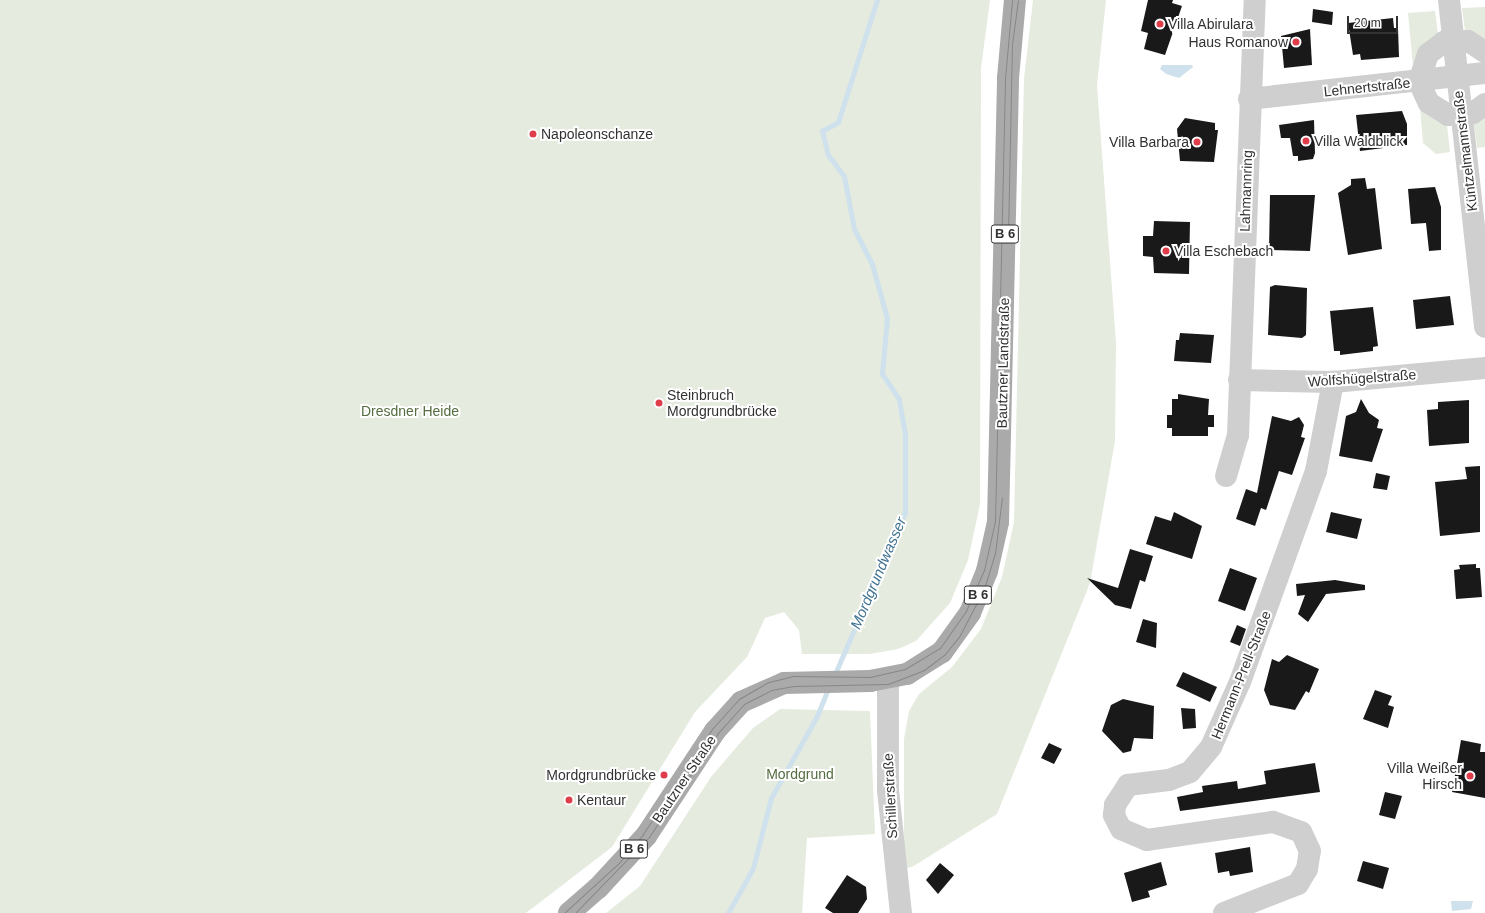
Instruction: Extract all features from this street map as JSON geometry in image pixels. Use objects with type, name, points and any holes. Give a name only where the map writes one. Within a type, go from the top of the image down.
[{"type":"main road","name":"Bautzner Landstraße","points":[[879,680],[922,666],[956,635],[981,588],[992,553],[1002,468],[1008,71],[1015,0]]},
{"type":"main road","name":"Bautzner Straße","points":[[570,913],[598,888],[646,836],[726,716],[753,694],[793,681],[879,680]]},
{"type":"street","name":"Lahmannring","points":[[1226,476],[1238,434],[1249,99],[1255,0]]},
{"type":"street","name":"Küntzelmannstraße","points":[[1449,0],[1454,39],[1460,116],[1485,326]]},
{"type":"street","points":[[1485,52],[1468,41],[1454,39],[1428,54],[1419,82],[1422,93],[1433,107],[1448,115],[1460,116],[1485,104]]},
{"type":"street","name":"Lehnertstraße","points":[[1249,99],[1419,82],[1485,73]]},
{"type":"street","name":"Wolfshügelstraße","points":[[1239,380],[1333,382],[1485,368]]},
{"type":"street","name":"Hermann-Prell-Straße","points":[[1224,913],[1298,884],[1307,869],[1310,851],[1300,832],[1273,822],[1147,840],[1121,829],[1114,815],[1115,806],[1128,785],[1169,780],[1190,772],[1211,747],[1240,682],[1316,471],[1333,382]]},
{"type":"street","name":"Schillerstraße","points":[[879,680],[888,790],[901,913]]},
{"type":"green space","name":"Dresdner Heide","points":[[0,0],[990,0],[981,68],[980,504],[968,560],[950,603],[916,641],[898,649],[870,654],[802,654],[799,630],[784,612],[765,618],[747,657],[695,712],[612,847],[526,913],[0,913]]},
{"type":"green space","points":[[1033,0],[1106,0],[1097,85],[1116,343],[1115,441],[1090,583],[997,814],[912,867],[904,868],[904,739],[909,711],[919,694],[952,667],[981,629],[1002,577],[1014,522],[1024,79]]},
{"type":"green space","points":[[1485,7],[1485,47],[1466,38],[1462,8]]},
{"type":"green space","points":[[1435,11],[1439,41],[1413,66],[1408,13]]},
{"type":"green space","points":[[1419,96],[1446,116],[1450,152],[1436,154],[1423,143]]},
{"type":"green space","points":[[1485,109],[1485,147],[1477,148],[1473,117]]},
{"type":"green space","name":"Mordgrund","points":[[780,709],[870,711],[875,834],[807,838],[802,913],[606,913],[640,886],[711,777],[753,728]]},
{"type":"water","points":[[1162,65],[1192,65],[1193,67],[1179,78],[1166,74],[1160,69]]},
{"type":"water","points":[[1451,901],[1473,901],[1471,909],[1452,911]]},
{"type":"building","name":"Villa Abirulara","points":[[1148,0],[1173,0],[1172,3],[1182,6],[1165,55],[1144,49],[1148,33],[1141,31]]},
{"type":"building","points":[[1313,9],[1333,12],[1332,25],[1312,22]]},
{"type":"building","points":[[1393,18],[1394,28],[1398,28],[1399,57],[1361,60],[1360,54],[1353,55],[1348,23]]},
{"type":"building","name":"Haus Romanow","points":[[1310,29],[1312,65],[1284,68],[1281,36]]},
{"type":"building","points":[[1402,111],[1407,124],[1407,145],[1360,151],[1356,115]]},
{"type":"building","name":"Villa Barbara","points":[[1185,118],[1215,123],[1215,130],[1218,130],[1214,162],[1180,161],[1177,129]]},
{"type":"building","name":"Villa Waldblick","points":[[1314,120],[1315,153],[1313,159],[1298,161],[1298,156],[1293,156],[1290,138],[1281,138],[1279,125]]},
{"type":"building","points":[[1365,178],[1367,189],[1375,188],[1382,249],[1348,255],[1338,193],[1351,185],[1351,179]]},
{"type":"building","points":[[1435,187],[1441,207],[1441,250],[1429,251],[1426,223],[1411,224],[1408,189]]},
{"type":"building","points":[[1270,195],[1315,195],[1310,251],[1269,250]]},
{"type":"building","name":"Villa Eschebach","points":[[1154,221],[1190,222],[1189,274],[1154,273],[1153,257],[1143,256],[1143,236],[1153,236]]},
{"type":"building","points":[[1275,285],[1307,288],[1306,335],[1302,338],[1268,335],[1270,287]]},
{"type":"building","points":[[1450,296],[1454,325],[1416,329],[1413,300]]},
{"type":"building","points":[[1373,307],[1378,346],[1373,347],[1373,351],[1340,355],[1340,351],[1334,351],[1330,311]]},
{"type":"building","points":[[1180,333],[1214,335],[1211,363],[1174,361],[1176,340],[1179,340]]},
{"type":"building","points":[[1178,394],[1209,399],[1208,415],[1214,415],[1214,427],[1208,427],[1208,436],[1172,436],[1172,428],[1167,428],[1167,415],[1172,415],[1172,399],[1178,399]]},
{"type":"building","points":[[1361,399],[1369,413],[1379,420],[1377,428],[1383,429],[1372,462],[1339,456],[1346,416],[1356,412]]},
{"type":"building","points":[[1469,400],[1469,443],[1429,446],[1427,410],[1438,409],[1438,402]]},
{"type":"building","points":[[1272,416],[1291,421],[1299,417],[1304,425],[1301,437],[1305,438],[1292,475],[1279,471],[1266,510],[1261,508],[1255,526],[1236,519],[1246,489],[1257,493]]},
{"type":"building","points":[[1480,466],[1480,532],[1440,536],[1435,482],[1467,479],[1465,467]]},
{"type":"building","points":[[1376,473],[1390,476],[1387,490],[1373,488]]},
{"type":"building","points":[[1174,512],[1202,526],[1192,559],[1146,544],[1155,516],[1171,521]]},
{"type":"building","points":[[1331,512],[1362,519],[1357,539],[1326,532]]},
{"type":"building","points":[[1130,549],[1153,556],[1145,582],[1140,580],[1131,609],[1115,605],[1087,578],[1118,588]]},
{"type":"building","points":[[1476,564],[1476,568],[1480,568],[1482,597],[1456,599],[1454,570],[1460,569],[1459,565]]},
{"type":"building","points":[[1230,568],[1257,578],[1245,611],[1218,601]]},
{"type":"building","points":[[1335,580],[1365,585],[1365,590],[1326,594],[1308,622],[1298,614],[1305,595],[1297,596],[1296,584]]},
{"type":"building","points":[[1143,619],[1157,623],[1156,648],[1136,642]]},
{"type":"building","points":[[1237,625],[1246,629],[1240,646],[1230,642]]},
{"type":"building","points":[[1287,655],[1319,669],[1309,693],[1306,691],[1295,710],[1270,705],[1264,690],[1272,659],[1279,662]]},
{"type":"building","points":[[1183,672],[1217,687],[1210,702],[1176,686]]},
{"type":"building","points":[[1375,690],[1392,696],[1388,705],[1394,707],[1388,728],[1363,719]]},
{"type":"building","points":[[1123,699],[1154,706],[1153,739],[1134,738],[1131,751],[1123,753],[1102,731],[1111,705]]},
{"type":"building","points":[[1181,708],[1195,709],[1196,728],[1183,729]]},
{"type":"building","name":"Villa Weißer Hirsch","points":[[1461,740],[1481,744],[1480,752],[1485,752],[1485,798],[1452,792]]},
{"type":"building","points":[[1049,743],[1062,749],[1054,764],[1041,758]]},
{"type":"building","points":[[1315,763],[1320,792],[1180,811],[1177,797],[1203,792],[1202,786],[1237,781],[1238,789],[1266,784],[1264,771]]},
{"type":"building","points":[[1385,792],[1402,796],[1395,819],[1379,815]]},
{"type":"building","points":[[1250,847],[1253,872],[1230,876],[1229,871],[1218,873],[1215,853]]},
{"type":"building","points":[[1363,861],[1389,868],[1383,889],[1357,881]]},
{"type":"building","points":[[1161,862],[1167,885],[1148,891],[1150,897],[1132,902],[1124,873]]},
{"type":"building","points":[[940,863],[954,875],[938,894],[926,880]]},
{"type":"building","points":[[847,875],[866,887],[867,899],[858,913],[833,913],[825,908]]},
{"type":"waterway","name":"Mordgrundwasser","points":[[834,676],[905,512],[905,434],[899,399],[882,374],[887,318],[872,264],[854,229],[844,176],[828,155],[822,131],[838,122],[877,0]]},
{"type":"waterway","name":"Mordgrundwasser","points":[[728,913],[753,868],[771,798],[817,716],[829,687]]},
{"type":"tram line","points":[[564,913],[619,863],[643,834],[712,729],[739,699],[769,682],[793,676],[870,677],[905,669],[940,648],[966,611],[984,570],[995,521],[1005,79],[1012,0]]},
{"type":"tram line","points":[[1008,235],[1012,44],[1018,0]]},
{"type":"tram line","points":[[575,913],[649,837],[718,733],[744,704],[771,690],[794,686],[888,684],[924,670],[945,654],[959,637],[984,589],[995,554],[1002,497]]},
{"type":"place","name":"Villa Abirulara","points":[[1160,24]]},
{"type":"place","name":"Haus Romanow","points":[[1296,42]]},
{"type":"place","name":"Napoleonschanze","points":[[533,134]]},
{"type":"place","name":"Villa Waldblick","points":[[1306,141]]},
{"type":"place","name":"Villa Barbara","points":[[1197,142]]},
{"type":"place","name":"Villa Eschebach","points":[[1166,251]]},
{"type":"place","name":"Steinbruch Mordgrundbrücke","points":[[659,403]]},
{"type":"place","name":"Mordgrundbrücke","points":[[664,775]]},
{"type":"place","name":"Villa Weißer Hirsch","points":[[1470,776]]},
{"type":"place","name":"Kentaur","points":[[569,800]]}]
